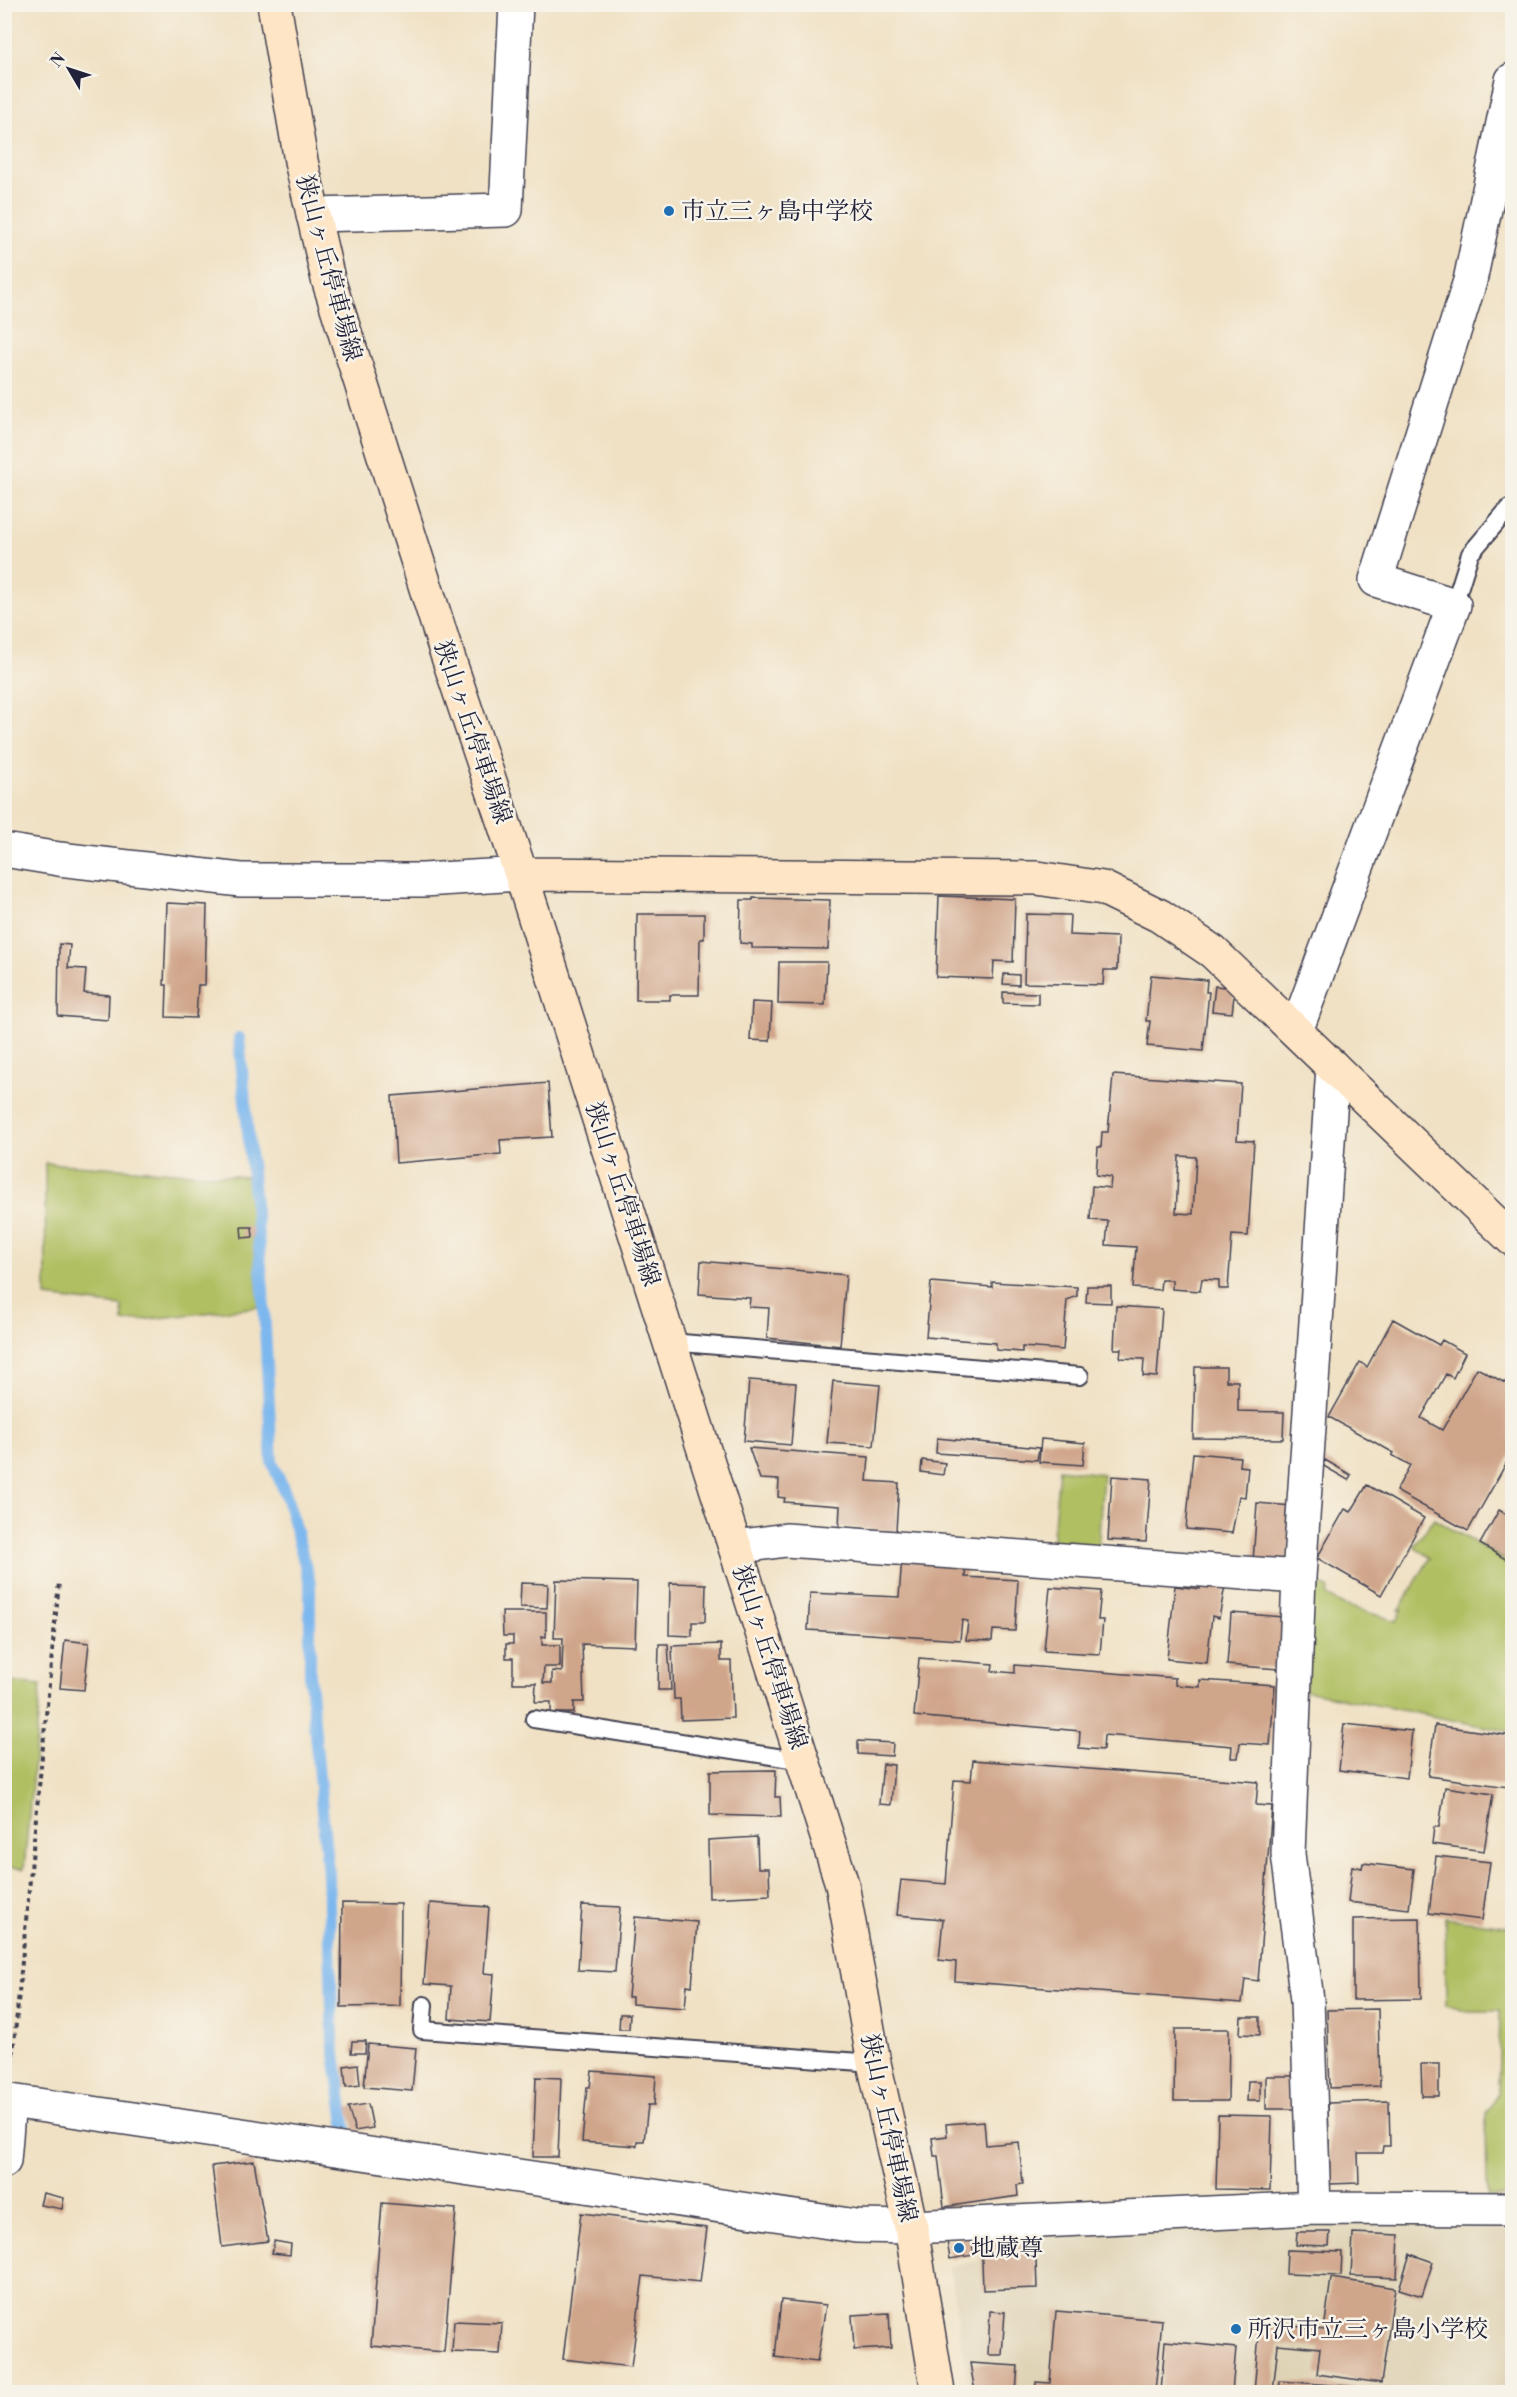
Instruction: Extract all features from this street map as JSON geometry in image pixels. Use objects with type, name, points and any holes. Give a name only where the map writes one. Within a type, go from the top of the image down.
[{"type":"main road","name":"狭山ヶ丘停車場線","points":[[274,4],[313,215],[332,291],[445,648],[521,874],[843,1884],[874,2063],[910,2227],[938,2392]]},
{"type":"main road","points":[[521,874],[1037,878],[1103,888],[1160,916],[1213,952],[1512,1239]]},
{"type":"street","points":[[313,215],[506,210],[516,4]]},
{"type":"street","points":[[1296,1031],[1454,605],[1376,580],[1470,281],[1512,80]]},
{"type":"street","points":[[4,850],[59,859],[241,880],[423,880],[521,874]]},
{"type":"street","points":[[1314,2208],[1307,2000],[1288,1854],[1299,1577],[1333,1067]]},
{"type":"street","points":[[735,1547],[786,1540],[1299,1577]]},
{"type":"street","points":[[4,2161],[7,2100],[856,2226],[910,2227],[1314,2208],[1512,2209]]},
{"type":"lane","points":[[1454,605],[1470,554],[1509,507],[1512,507]]},
{"type":"lane","points":[[670,1342],[1080,1376]]},
{"type":"lane","points":[[534,1719],[803,1761]]},
{"type":"lane","points":[[424,2005],[422,2030],[874,2063]]},
{"type":"path","points":[[7,2100],[58,1582]]},
{"type":"shaded area","name":"所沢市立三ヶ島小学校","points":[[1512,2221],[1512,2392],[970,2392],[949,2266],[979,2261],[976,2230],[1233,2222]]},
{"type":"green space","points":[[45,1163],[248,1177],[259,1307],[123,1322],[122,1306],[46,1297]]},
{"type":"green space","points":[[1059,1469],[1103,1474],[1098,1551],[1052,1547]]},
{"type":"green space","points":[[1434,1519],[1512,1564],[1512,1732],[1305,1691],[1311,1580],[1329,1589],[1327,1596],[1343,1605],[1397,1621],[1402,1610],[1399,1610],[1430,1558],[1414,1546]]},
{"type":"green space","points":[[9,1682],[41,1685],[24,1869],[5,1866],[4,1694],[9,1694]]},
{"type":"green space","points":[[1445,1918],[1512,1927],[1512,2196],[1487,2196],[1486,2113],[1498,2094],[1500,2011],[1465,2011],[1446,2005]]},
{"type":"building","points":[[939,896],[1015,899],[1013,962],[994,961],[993,979],[936,977]]},
{"type":"building","points":[[753,898],[830,900],[828,949],[752,948],[752,944],[740,943],[741,900],[753,900]]},
{"type":"building","points":[[167,903],[207,905],[205,985],[198,985],[196,1018],[166,1017],[167,985],[164,985]]},
{"type":"building","points":[[637,914],[704,914],[704,939],[700,939],[699,995],[670,995],[670,1000],[636,1000]]},
{"type":"building","points":[[1026,914],[1070,915],[1069,935],[1118,937],[1117,970],[1104,970],[1103,985],[1024,983]]},
{"type":"building","points":[[59,944],[70,945],[68,968],[86,969],[84,993],[109,995],[108,1020],[58,1016]]},
{"type":"building","points":[[779,962],[827,962],[825,1005],[778,1004]]},
{"type":"building","points":[[1004,974],[1019,975],[1019,985],[1003,984]]},
{"type":"building","points":[[1151,975],[1207,980],[1206,992],[1209,992],[1203,1051],[1147,1046],[1150,1021],[1146,1021]]},
{"type":"building","points":[[1215,986],[1235,988],[1232,1013],[1212,1011]]},
{"type":"building","points":[[1003,992],[1038,993],[1038,1004],[1003,1003]]},
{"type":"building","points":[[752,1002],[772,1003],[770,1041],[750,1040]]},
{"type":"building","points":[[1113,1075],[1241,1084],[1237,1140],[1254,1141],[1248,1236],[1232,1235],[1228,1289],[1219,1289],[1219,1280],[1202,1279],[1200,1291],[1172,1289],[1172,1280],[1161,1280],[1160,1290],[1133,1288],[1136,1247],[1106,1245],[1108,1221],[1090,1220],[1092,1186],[1110,1188],[1111,1177],[1096,1175],[1098,1147],[1101,1147],[1102,1132],[1108,1132]],"holes":[[[1179,1156],[1196,1157],[1193,1214],[1176,1213]]]},
{"type":"building","points":[[548,1083],[552,1137],[500,1140],[501,1154],[396,1163],[392,1096]]},
{"type":"building","points":[[241,1227],[252,1227],[253,1237],[242,1238]]},
{"type":"building","points":[[701,1261],[846,1275],[840,1346],[767,1338],[769,1308],[749,1307],[750,1298],[699,1294]]},
{"type":"building","points":[[931,1282],[992,1287],[992,1282],[1077,1287],[1077,1296],[1067,1300],[1063,1350],[1022,1347],[1022,1352],[996,1350],[996,1343],[926,1337]]},
{"type":"building","points":[[1087,1286],[1111,1286],[1111,1303],[1086,1302]]},
{"type":"building","points":[[1116,1306],[1162,1309],[1157,1377],[1143,1376],[1144,1359],[1120,1358],[1121,1349],[1114,1349]]},
{"type":"building","points":[[1393,1319],[1439,1345],[1442,1340],[1465,1353],[1453,1378],[1446,1374],[1421,1418],[1442,1430],[1477,1368],[1505,1383],[1512,1370],[1512,1453],[1468,1531],[1396,1491],[1410,1465],[1392,1455],[1394,1453],[1329,1417],[1360,1362],[1367,1367]]},
{"type":"building","points":[[1195,1367],[1226,1367],[1226,1381],[1238,1381],[1238,1411],[1284,1412],[1283,1439],[1193,1438]]},
{"type":"building","points":[[749,1380],[796,1383],[791,1445],[744,1441]]},
{"type":"building","points":[[833,1381],[880,1385],[874,1446],[827,1443]]},
{"type":"building","points":[[937,1438],[1039,1448],[1037,1460],[936,1453]]},
{"type":"building","points":[[1041,1439],[1085,1443],[1083,1465],[1039,1462]]},
{"type":"building","points":[[749,1448],[869,1457],[867,1481],[899,1483],[896,1531],[839,1527],[840,1506],[784,1502],[785,1498],[778,1497],[779,1480],[760,1479]]},
{"type":"building","points":[[1193,1453],[1240,1457],[1239,1466],[1248,1467],[1245,1497],[1239,1496],[1232,1533],[1186,1529]]},
{"type":"building","points":[[922,1460],[945,1463],[943,1475],[921,1472]]},
{"type":"building","points":[[1325,1460],[1351,1475],[1348,1480],[1322,1465]]},
{"type":"building","points":[[1112,1476],[1151,1479],[1146,1542],[1108,1540]]},
{"type":"building","points":[[1367,1485],[1424,1518],[1381,1595],[1317,1558],[1345,1509],[1351,1512]]},
{"type":"building","points":[[1257,1503],[1292,1506],[1288,1565],[1253,1562]]},
{"type":"building","points":[[1499,1510],[1512,1518],[1512,1563],[1480,1544]]},
{"type":"building","points":[[902,1558],[966,1562],[965,1577],[1018,1580],[1015,1631],[993,1630],[992,1641],[966,1640],[968,1621],[962,1620],[960,1640],[808,1630],[810,1593],[899,1597]]},
{"type":"building","points":[[556,1580],[637,1582],[635,1646],[582,1644],[584,1702],[574,1702],[574,1713],[551,1713],[551,1702],[535,1702],[536,1683],[513,1683],[513,1658],[506,1658],[506,1644],[513,1644],[513,1636],[503,1636],[502,1612],[546,1612],[546,1637],[542,1636],[542,1645],[560,1645],[560,1667],[544,1667],[543,1683],[552,1683],[552,1671],[562,1672],[563,1638],[554,1638]]},
{"type":"building","points":[[521,1583],[548,1584],[547,1608],[520,1607]]},
{"type":"building","points":[[670,1583],[706,1584],[705,1622],[692,1622],[692,1636],[669,1635]]},
{"type":"building","points":[[1200,1583],[1225,1586],[1219,1618],[1212,1616],[1207,1663],[1167,1659],[1175,1586],[1200,1589]]},
{"type":"building","points":[[1050,1587],[1101,1591],[1098,1620],[1103,1620],[1100,1654],[1044,1651]]},
{"type":"building","points":[[1231,1613],[1284,1617],[1280,1669],[1227,1665]]},
{"type":"building","points":[[65,1640],[89,1643],[84,1690],[60,1688]]},
{"type":"building","points":[[659,1644],[668,1644],[671,1690],[658,1690]]},
{"type":"building","points":[[721,1644],[721,1661],[731,1661],[733,1718],[681,1720],[680,1699],[674,1699],[672,1646]]},
{"type":"building","points":[[919,1658],[993,1664],[992,1671],[1015,1673],[1015,1665],[1175,1678],[1175,1685],[1200,1687],[1200,1680],[1275,1685],[1270,1745],[1240,1743],[1238,1758],[1231,1758],[1232,1746],[1104,1735],[1103,1750],[1079,1748],[1080,1731],[914,1716]]},
{"type":"building","points":[[1344,1724],[1412,1731],[1407,1778],[1339,1770]]},
{"type":"building","points":[[1435,1725],[1512,1736],[1508,1787],[1428,1776]]},
{"type":"building","points":[[858,1741],[893,1743],[892,1756],[858,1754]]},
{"type":"building","points":[[973,1760],[1258,1782],[1256,1805],[1272,1806],[1258,1981],[1245,1979],[1242,2003],[955,1981],[956,1962],[939,1960],[943,1919],[897,1915],[901,1880],[946,1884],[954,1780],[971,1781]]},
{"type":"building","points":[[883,1764],[894,1765],[891,1805],[879,1804]]},
{"type":"building","points":[[776,1770],[775,1797],[780,1797],[781,1817],[710,1815],[710,1771]]},
{"type":"building","points":[[1445,1787],[1493,1794],[1484,1851],[1432,1844],[1434,1827],[1439,1827]]},
{"type":"building","points":[[757,1837],[758,1868],[769,1868],[770,1895],[709,1898],[708,1840]]},
{"type":"building","points":[[1436,1856],[1490,1862],[1482,1920],[1429,1913]]},
{"type":"building","points":[[1363,1863],[1414,1869],[1409,1909],[1348,1902],[1352,1866],[1362,1868]]},
{"type":"building","points":[[342,1903],[401,1904],[400,2006],[341,2007]]},
{"type":"building","points":[[430,1903],[489,1907],[484,1973],[494,1974],[490,2022],[449,2019],[451,1986],[424,1984]]},
{"type":"building","points":[[582,1905],[620,1907],[615,1972],[578,1970]]},
{"type":"building","points":[[635,1917],[697,1922],[692,1986],[687,1985],[685,2008],[632,2004],[632,1997],[628,1997]]},
{"type":"building","points":[[1420,1918],[1421,1999],[1353,2000],[1353,1919]]},
{"type":"building","points":[[1378,2009],[1380,2086],[1330,2088],[1327,2010]]},
{"type":"building","points":[[620,2014],[630,2014],[629,2029],[619,2029]]},
{"type":"building","points":[[1241,2017],[1260,2017],[1260,2035],[1240,2034]]},
{"type":"building","points":[[1175,2029],[1229,2029],[1228,2101],[1174,2101]]},
{"type":"building","points":[[352,2041],[366,2041],[365,2053],[351,2053]]},
{"type":"building","points":[[368,2044],[416,2048],[412,2091],[364,2087]]},
{"type":"building","points":[[358,2064],[360,2085],[346,2087],[344,2066]]},
{"type":"building","points":[[1421,2064],[1439,2064],[1439,2096],[1422,2096]]},
{"type":"building","points":[[592,2071],[656,2076],[654,2105],[648,2105],[644,2141],[637,2141],[637,2146],[582,2142],[587,2087],[590,2087]]},
{"type":"building","points":[[1266,2076],[1295,2076],[1294,2109],[1266,2109]]},
{"type":"building","points":[[536,2077],[561,2078],[558,2157],[533,2157]]},
{"type":"building","points":[[1248,2081],[1260,2081],[1260,2101],[1247,2101]]},
{"type":"building","points":[[1389,2101],[1390,2146],[1383,2146],[1382,2153],[1358,2153],[1359,2183],[1330,2184],[1328,2103]]},
{"type":"building","points":[[368,2104],[373,2128],[355,2131],[348,2107]]},
{"type":"building","points":[[1218,2115],[1272,2116],[1270,2190],[1216,2189]]},
{"type":"building","points":[[984,2121],[986,2145],[1019,2142],[1023,2184],[1017,2185],[1018,2196],[944,2207],[938,2156],[934,2156],[932,2138],[947,2136],[946,2124]]},
{"type":"building","points":[[254,2161],[268,2241],[222,2247],[212,2166]]},
{"type":"building","points":[[43,2193],[64,2198],[62,2209],[40,2205]]},
{"type":"building","points":[[382,2203],[456,2209],[444,2352],[371,2346]]},
{"type":"building","points":[[581,2213],[707,2228],[700,2282],[643,2276],[631,2367],[563,2359]]},
{"type":"building","points":[[1035,2230],[1037,2288],[983,2290],[981,2232]]},
{"type":"building","points":[[1297,2232],[1330,2232],[1329,2246],[1296,2245]]},
{"type":"building","points":[[1353,2233],[1399,2235],[1397,2278],[1351,2276]]},
{"type":"building","points":[[971,2237],[974,2255],[950,2259],[947,2241]]},
{"type":"building","points":[[274,2241],[291,2244],[290,2255],[272,2253]]},
{"type":"building","points":[[1287,2250],[1342,2252],[1341,2276],[1286,2274]]},
{"type":"building","points":[[1410,2254],[1433,2262],[1422,2296],[1399,2289]]},
{"type":"building","points":[[1331,2278],[1395,2288],[1381,2383],[1317,2374],[1320,2348],[1278,2344],[1273,2392],[1254,2392],[1260,2322],[1324,2330]]},
{"type":"building","points":[[781,2300],[826,2305],[817,2362],[775,2357]]},
{"type":"building","points":[[990,2311],[1005,2312],[1002,2355],[988,2355]]},
{"type":"building","points":[[1056,2311],[1162,2320],[1155,2392],[1035,2392],[1036,2382],[1050,2383]]},
{"type":"building","points":[[889,2313],[891,2348],[854,2350],[852,2315]]},
{"type":"building","points":[[454,2321],[502,2323],[500,2354],[452,2352]]},
{"type":"building","points":[[1165,2341],[1236,2348],[1232,2392],[1161,2392]]},
{"type":"building","points":[[970,2363],[1018,2366],[1016,2392],[975,2392]]},
{"type":"building","points":[[1280,2381],[1409,2391],[1409,2392],[1279,2392]]},
{"type":"waterway","points":[[239,1038],[263,1289],[272,1462],[286,1495],[310,1583],[310,1679],[328,1874],[333,2040],[346,2131]]},
{"type":"place","name":"市立三ヶ島中学校","points":[[669,211]]},
{"type":"place","name":"地蔵尊","points":[[959,2248]]},
{"type":"place","name":"所沢市立三ヶ島小学校","points":[[1236,2329]]}]
